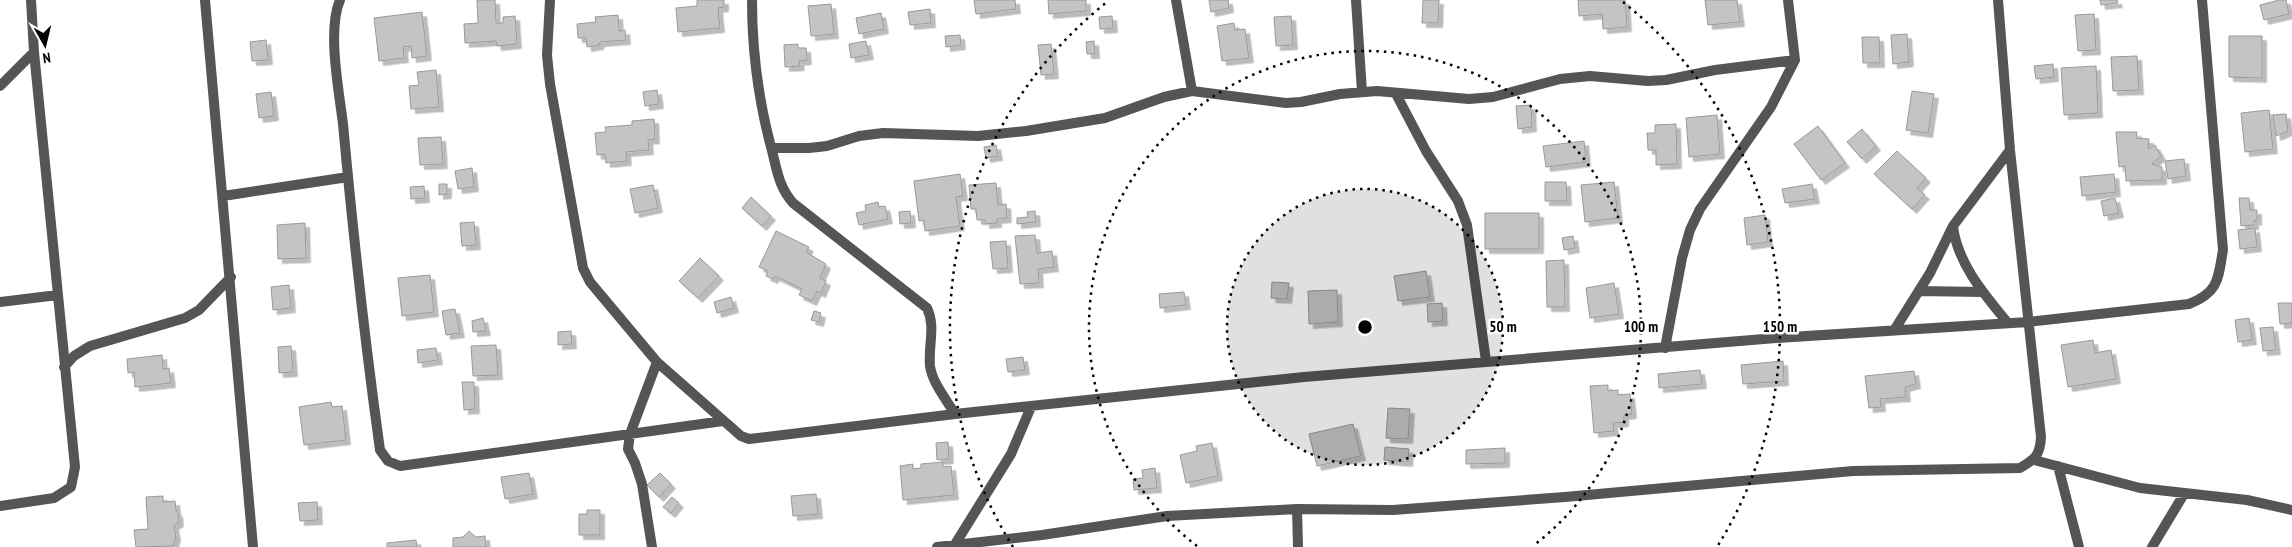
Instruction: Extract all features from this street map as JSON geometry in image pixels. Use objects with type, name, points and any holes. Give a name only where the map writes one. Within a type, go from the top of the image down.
[{"type":"street","points":[[0,506],[54,498],[71,487],[75,467],[34,52],[31,0]]},
{"type":"street","points":[[205,0],[231,277],[253,547]]},
{"type":"street","points":[[340,0],[336,12],[335,42],[348,177],[380,444],[388,461],[400,466],[723,421]]},
{"type":"street","points":[[550,0],[548,54],[550,84],[583,268],[590,282],[657,362],[723,421],[741,436],[749,439],[955,414],[1304,377],[1895,329],[2028,322],[2189,304],[2205,297],[2213,288],[2220,270],[2223,250],[2202,0]]},
{"type":"street","points":[[752,0],[752,32],[757,87],[764,126],[772,148],[779,184],[793,203],[927,308],[932,327],[930,368],[955,414]]},
{"type":"street","points":[[1176,0],[1192,91]]},
{"type":"street","points":[[1356,0],[1362,92]]},
{"type":"street","points":[[1665,348],[1682,258],[1690,230],[1700,209],[1771,107],[1795,60],[1788,0]]},
{"type":"street","points":[[937,547],[1167,516],[1297,509],[1393,510],[1565,498],[1853,472],[2008,470],[2020,468],[2034,460],[2040,450],[2041,437],[2010,150],[1998,0]]},
{"type":"street","points":[[0,86],[34,52]]},
{"type":"street","points":[[772,148],[827,146],[859,136],[882,133],[978,136],[1026,131],[1105,118],[1164,97],[1192,91],[1286,102],[1362,92],[1477,98],[1493,97],[1560,79],[1590,76],[1648,81],[1666,80],[1715,70],[1795,60]]},
{"type":"street","points":[[1396,94],[1426,152],[1458,201],[1467,225],[1486,361]]},
{"type":"street","points":[[1895,329],[1930,273],[1953,226],[2010,150]]},
{"type":"street","points":[[223,196],[348,177]]},
{"type":"street","points":[[1953,226],[1955,243],[1982,292],[2007,322]]},
{"type":"street","points":[[64,367],[74,356],[90,346],[185,318],[199,310],[231,277]]},
{"type":"street","points":[[1919,291],[1982,292]]},
{"type":"street","points":[[0,302],[58,295]]},
{"type":"street","points":[[652,547],[642,484],[635,463],[628,450],[630,434],[657,362]]},
{"type":"street","points":[[954,546],[1011,454],[1031,407]]},
{"type":"street","points":[[2034,460],[2140,488],[2247,500],[2292,510]]},
{"type":"street","points":[[2058,466],[2079,547]]},
{"type":"street","points":[[2152,547],[2184,494]]},
{"type":"street","points":[[1297,509],[1298,547]]},
{"type":"building","points":[[477,0],[495,0],[496,23],[503,23],[503,17],[515,16],[517,44],[497,46],[496,41],[465,43],[464,24],[478,23]]},
{"type":"building","points":[[697,0],[724,0],[724,7],[718,8],[720,28],[678,32],[676,8],[697,6]]},
{"type":"building","points":[[974,0],[1015,0],[1016,9],[976,14]]},
{"type":"building","points":[[1048,0],[1086,0],[1086,11],[1049,14]]},
{"type":"building","points":[[1209,0],[1228,0],[1229,8],[1211,12]]},
{"type":"building","points":[[1423,0],[1439,0],[1438,23],[1422,23]]},
{"type":"building","points":[[1578,0],[1625,0],[1627,27],[1603,29],[1602,14],[1579,16]]},
{"type":"building","points":[[1705,0],[1737,0],[1740,22],[1708,25]]},
{"type":"building","points":[[2100,0],[2117,0],[2118,3],[2101,5]]},
{"type":"building","points":[[2286,0],[2289,14],[2264,20],[2260,5]]},
{"type":"building","points":[[831,4],[834,34],[811,36],[808,6]]},
{"type":"building","points":[[930,9],[931,23],[910,25],[908,12]]},
{"type":"building","points":[[422,12],[427,56],[412,58],[411,46],[403,47],[404,58],[379,61],[374,18]]},
{"type":"building","points":[[881,13],[884,29],[859,34],[856,18]]},
{"type":"building","points":[[2094,14],[2096,50],[2078,51],[2075,15]]},
{"type":"building","points":[[618,15],[619,31],[625,30],[626,40],[600,42],[599,45],[587,47],[586,38],[578,38],[577,24],[596,22],[595,17]]},
{"type":"building","points":[[1112,16],[1113,28],[1100,29],[1099,17]]},
{"type":"building","points":[[1291,16],[1293,45],[1276,46],[1274,17]]},
{"type":"building","points":[[1234,23],[1235,30],[1245,29],[1249,58],[1222,61],[1217,26]]},
{"type":"building","points":[[1907,34],[1909,62],[1893,64],[1891,35]]},
{"type":"building","points":[[960,35],[961,45],[946,47],[945,36]]},
{"type":"building","points":[[2229,36],[2262,36],[2262,78],[2229,77]]},
{"type":"building","points":[[1862,37],[1879,37],[1880,63],[1863,63]]},
{"type":"building","points":[[266,40],[268,60],[252,61],[250,42]]},
{"type":"building","points":[[866,41],[869,55],[851,58],[849,44]]},
{"type":"building","points":[[1094,41],[1095,54],[1087,54],[1086,42]]},
{"type":"building","points":[[798,44],[798,48],[806,48],[807,60],[799,61],[800,66],[785,67],[784,45]]},
{"type":"building","points":[[1051,44],[1054,74],[1041,75],[1038,45]]},
{"type":"building","points":[[2137,56],[2139,90],[2113,91],[2111,57]]},
{"type":"building","points":[[2053,64],[2054,77],[2036,79],[2034,66]]},
{"type":"building","points":[[2096,66],[2098,113],[2064,115],[2061,68]]},
{"type":"building","points":[[436,70],[439,107],[411,109],[409,86],[419,85],[417,72]]},
{"type":"building","points":[[657,90],[659,104],[645,106],[643,92]]},
{"type":"building","points":[[1912,91],[1934,94],[1928,133],[1906,130]]},
{"type":"building","points":[[271,92],[274,116],[259,118],[256,94]]},
{"type":"building","points":[[1531,105],[1532,127],[1518,129],[1516,106]]},
{"type":"building","points":[[2269,110],[2273,149],[2245,152],[2241,113]]},
{"type":"building","points":[[2286,114],[2288,131],[2276,136],[2273,115]]},
{"type":"building","points":[[1717,115],[1720,154],[1689,157],[1686,118]]},
{"type":"building","points":[[654,119],[655,139],[648,140],[649,150],[626,152],[627,161],[606,163],[605,154],[597,155],[595,133],[606,132],[605,127],[632,125],[632,121]]},
{"type":"building","points":[[1676,124],[1677,164],[1656,165],[1656,150],[1648,150],[1647,133],[1655,133],[1655,125]]},
{"type":"building","points":[[1818,126],[1845,163],[1821,180],[1794,144]]},
{"type":"building","points":[[1862,129],[1876,146],[1862,159],[1847,142]]},
{"type":"building","points":[[2116,132],[2137,132],[2136,138],[2149,139],[2148,149],[2155,145],[2161,156],[2152,164],[2162,167],[2162,180],[2126,181],[2125,166],[2119,167]]},
{"type":"building","points":[[441,137],[443,164],[420,165],[418,138]]},
{"type":"building","points":[[1584,141],[1586,162],[1546,167],[1543,146]]},
{"type":"building","points":[[996,145],[998,156],[986,158],[984,147]]},
{"type":"building","points":[[1897,151],[1926,178],[1917,188],[1925,195],[1912,209],[1874,174]]},
{"type":"building","points":[[2184,159],[2186,176],[2168,179],[2165,161]]},
{"type":"building","points":[[472,168],[474,187],[458,189],[455,171]]},
{"type":"building","points":[[960,174],[963,196],[956,197],[960,226],[925,231],[924,220],[919,221],[914,181]]},
{"type":"building","points":[[2114,174],[2116,192],[2082,196],[2080,177]]},
{"type":"building","points":[[1545,182],[1566,182],[1567,201],[1545,201]]},
{"type":"building","points":[[1614,182],[1618,218],[1585,222],[1581,185]]},
{"type":"building","points":[[996,183],[998,205],[1006,204],[1007,218],[997,219],[997,223],[985,224],[985,220],[977,220],[976,209],[971,209],[969,185]]},
{"type":"building","points":[[439,184],[447,184],[447,194],[439,195]]},
{"type":"building","points":[[1812,184],[1815,199],[1785,203],[1782,189]]},
{"type":"building","points":[[653,185],[658,208],[635,213],[630,189]]},
{"type":"building","points":[[424,186],[425,198],[411,199],[410,187]]},
{"type":"building","points":[[751,197],[771,216],[762,226],[742,208]]},
{"type":"building","points":[[2115,198],[2119,213],[2104,216],[2101,201]]},
{"type":"building","points":[[2239,198],[2249,198],[2250,210],[2257,210],[2257,221],[2254,220],[2254,225],[2241,226]]},
{"type":"building","points":[[878,202],[879,207],[885,206],[888,219],[859,225],[856,213],[866,211],[865,205]]},
{"type":"building","points":[[910,211],[911,223],[900,224],[899,212]]},
{"type":"building","points":[[1035,211],[1036,222],[1017,224],[1017,218],[1028,217],[1027,212]]},
{"type":"building","points":[[1485,213],[1539,213],[1539,249],[1485,249]]},
{"type":"building","points":[[1765,215],[1768,242],[1747,245],[1744,218]]},
{"type":"building","points":[[474,222],[476,245],[462,246],[460,223]]},
{"type":"building","points":[[305,223],[306,258],[278,259],[277,225]]},
{"type":"building","points":[[2255,228],[2257,247],[2240,249],[2238,230]]},
{"type":"building","points":[[776,231],[809,247],[806,252],[826,264],[820,278],[826,281],[821,293],[817,291],[812,301],[799,295],[802,289],[775,276],[773,279],[766,276],[768,271],[759,267]]},
{"type":"building","points":[[1035,235],[1037,253],[1052,251],[1054,267],[1038,269],[1039,283],[1020,284],[1015,236]]},
{"type":"building","points":[[1573,236],[1575,248],[1564,250],[1562,238]]},
{"type":"building","points":[[1006,241],[1008,268],[993,269],[990,242]]},
{"type":"building","points":[[700,258],[719,276],[698,298],[679,281]]},
{"type":"building","points":[[1564,260],[1565,307],[1547,307],[1546,261]]},
{"type":"building","points":[[1426,271],[1430,297],[1398,301],[1394,276]]},
{"type":"building","points":[[430,275],[434,312],[402,316],[398,278]]},
{"type":"building","points":[[1272,282],[1289,283],[1287,299],[1271,298]]},
{"type":"building","points":[[1614,283],[1619,314],[1590,318],[1586,288]]},
{"type":"building","points":[[289,285],[291,308],[273,310],[271,287]]},
{"type":"building","points":[[1337,290],[1338,322],[1309,324],[1308,291]]},
{"type":"building","points":[[1184,292],[1186,305],[1160,308],[1159,294]]},
{"type":"building","points":[[731,297],[734,308],[717,313],[714,302]]},
{"type":"building","points":[[1442,303],[1443,321],[1428,322],[1427,304]]},
{"type":"building","points":[[2278,303],[2292,303],[2292,323],[2280,324]]},
{"type":"building","points":[[455,309],[460,333],[446,335],[442,311]]},
{"type":"building","points":[[814,311],[821,313],[819,322],[811,320]]},
{"type":"building","points":[[483,318],[486,331],[473,332],[472,321]]},
{"type":"building","points":[[2249,318],[2252,340],[2238,342],[2235,320]]},
{"type":"building","points":[[2273,327],[2276,350],[2263,351],[2260,328]]},
{"type":"building","points":[[571,331],[572,344],[558,345],[558,332]]},
{"type":"building","points":[[2093,340],[2095,353],[2111,350],[2116,379],[2068,387],[2061,345]]},
{"type":"building","points":[[496,345],[498,375],[473,376],[471,346]]},
{"type":"building","points":[[291,346],[293,372],[279,373],[278,347]]},
{"type":"building","points":[[436,348],[438,360],[418,363],[417,350]]},
{"type":"building","points":[[162,355],[163,369],[169,368],[171,383],[135,387],[134,372],[128,373],[127,359]]},
{"type":"building","points":[[1023,357],[1025,370],[1008,372],[1006,359]]},
{"type":"building","points":[[1783,361],[1784,381],[1743,384],[1741,365]]},
{"type":"building","points":[[1700,370],[1702,384],[1659,388],[1658,374]]},
{"type":"building","points":[[1914,371],[1916,384],[1905,387],[1906,397],[1880,399],[1881,407],[1869,408],[1865,376]]},
{"type":"building","points":[[462,382],[474,382],[475,409],[464,410]]},
{"type":"building","points":[[1608,385],[1608,391],[1618,390],[1618,395],[1630,394],[1632,414],[1624,415],[1624,422],[1613,423],[1614,431],[1594,433],[1590,386]]},
{"type":"building","points":[[331,402],[332,407],[342,406],[346,440],[304,445],[299,407]]},
{"type":"building","points":[[1388,408],[1410,409],[1408,439],[1386,438]]},
{"type":"building","points":[[1353,424],[1361,456],[1317,466],[1309,434]]},
{"type":"building","points":[[948,442],[949,459],[937,460],[936,443]]},
{"type":"building","points":[[1212,443],[1218,476],[1186,483],[1180,455],[1197,451],[1196,446]]},
{"type":"building","points":[[1385,447],[1409,449],[1408,462],[1384,460]]},
{"type":"building","points":[[1505,448],[1505,463],[1466,464],[1466,450]]},
{"type":"building","points":[[943,462],[943,467],[951,466],[954,495],[903,500],[900,466],[913,464],[913,469],[921,468],[921,464]]},
{"type":"building","points":[[1155,468],[1157,488],[1134,490],[1133,479],[1143,478],[1142,470]]},
{"type":"building","points":[[529,473],[533,494],[505,499],[501,477]]},
{"type":"building","points":[[660,473],[671,484],[659,497],[647,485]]},
{"type":"building","points":[[816,494],[818,514],[793,516],[791,496]]},
{"type":"building","points":[[163,496],[163,502],[175,501],[178,513],[179,522],[174,525],[176,537],[173,546],[136,547],[134,530],[148,529],[146,497]]},
{"type":"building","points":[[672,497],[679,503],[671,513],[663,507]]},
{"type":"building","points":[[317,502],[318,520],[300,521],[298,503]]},
{"type":"building","points":[[587,510],[600,510],[600,535],[579,535],[579,514],[587,514]]},
{"type":"building","points":[[469,531],[476,537],[485,536],[486,547],[453,547],[453,538],[463,537]]},
{"type":"building","points":[[416,540],[417,547],[387,547],[387,543]]}]
